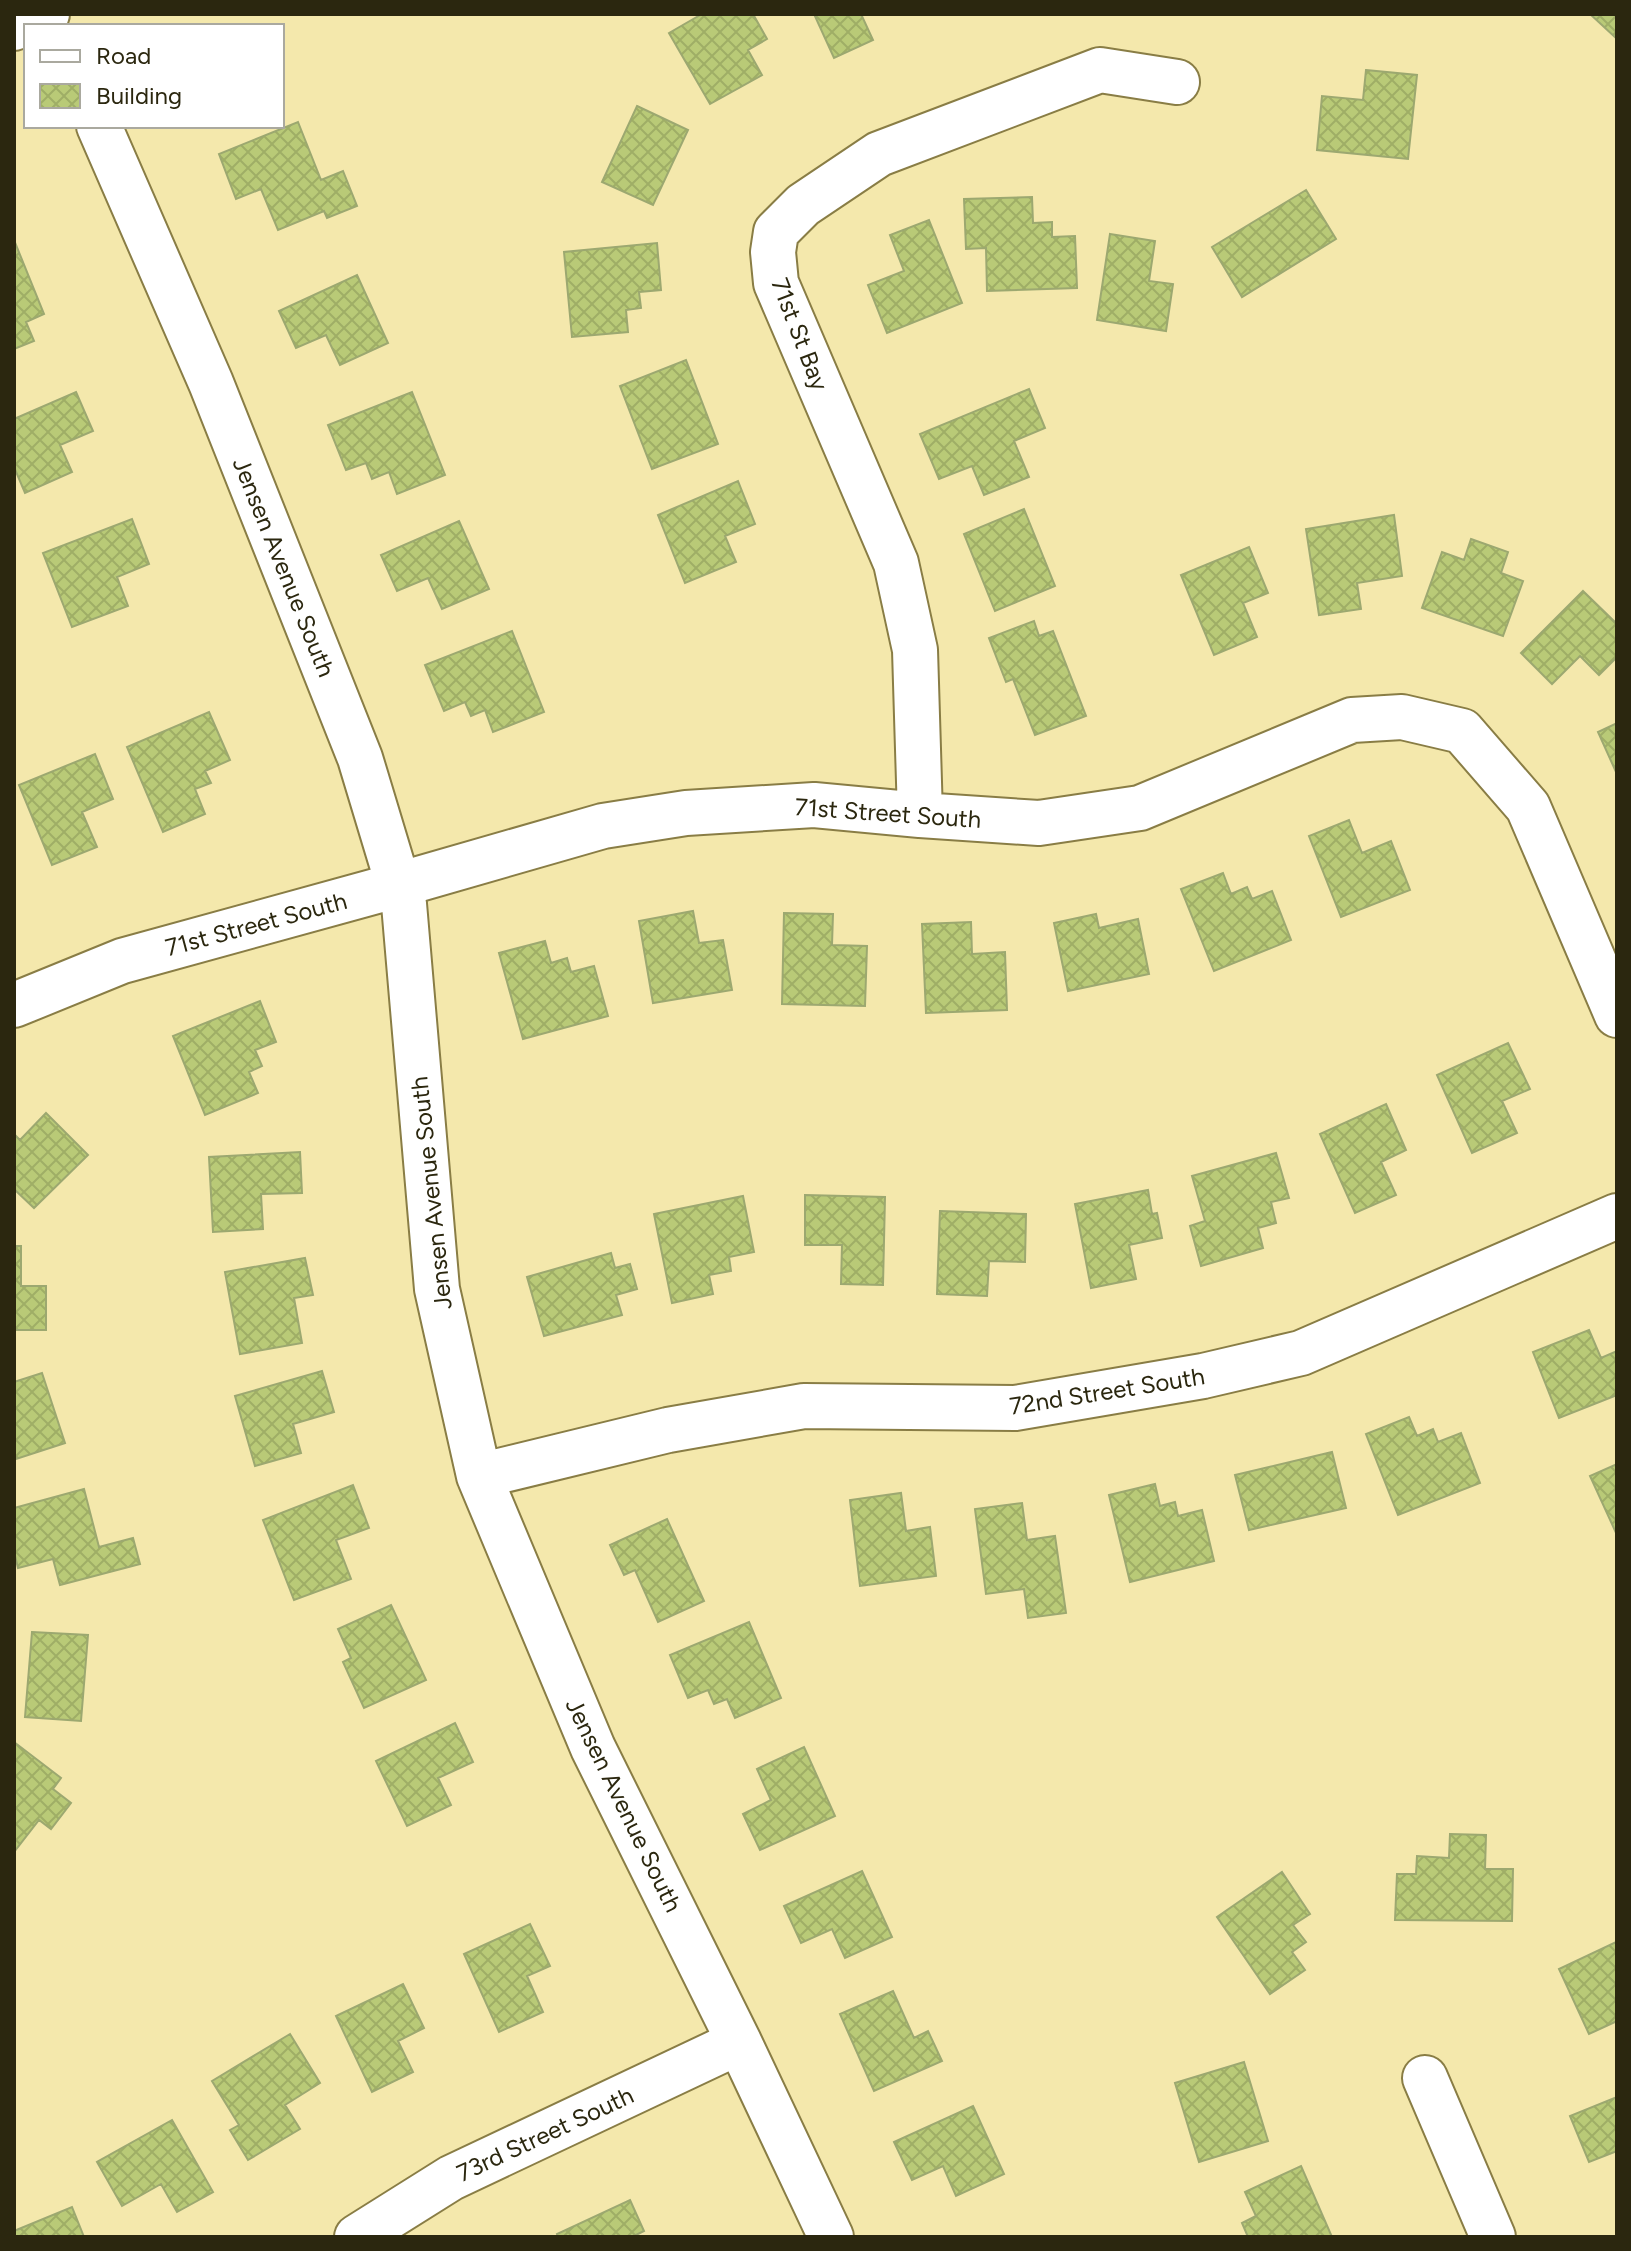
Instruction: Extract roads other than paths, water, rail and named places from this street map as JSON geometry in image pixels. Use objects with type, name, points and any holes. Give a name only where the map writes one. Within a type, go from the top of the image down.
[{"type":"street","points":[[14,28],[48,14]]},
{"type":"street","name":"71st St Bay","points":[[920,815],[915,650],[896,563],[776,283],[773,252],[776,232],[803,205],[879,154],[1100,70],[1177,82]]},
{"type":"street","name":"Jensen Avenue South","points":[[100,128],[211,383],[354,743],[404,904],[437,1289],[479,1476],[593,1748],[739,2042],[831,2237]]},
{"type":"street","name":"71st Street South","points":[[14,1005],[122,961],[603,826],[686,813],[814,805],[1039,823],[1140,808],[1352,720],[1402,717],[1462,731],[1528,807],[1617,1015]]},
{"type":"street","name":"72nd Street South","points":[[479,1476],[668,1430],[804,1406],[1015,1408],[1203,1376],[1301,1353],[1617,1216]]},
{"type":"street","name":"73rd Street South","points":[[357,2237],[451,2178],[739,2042]]},
{"type":"street","points":[[1425,2078],[1493,2237]]}]
